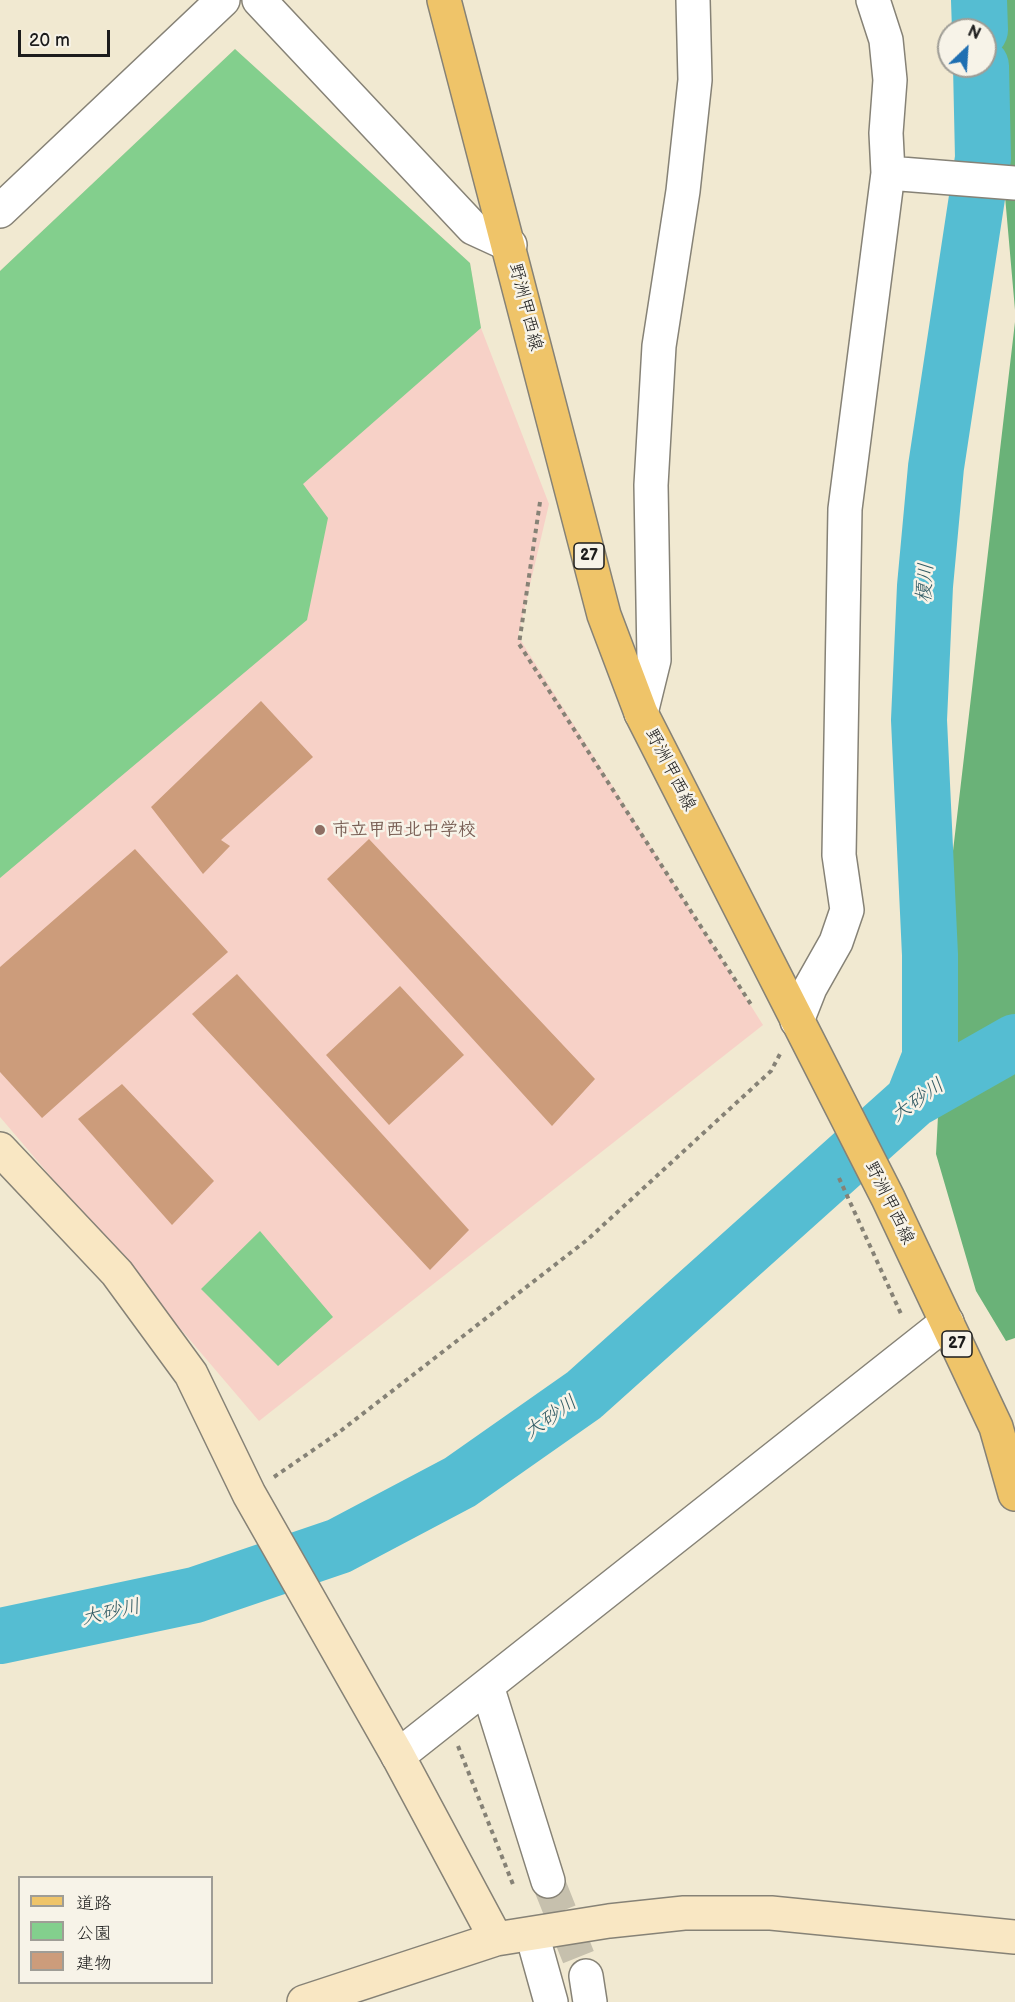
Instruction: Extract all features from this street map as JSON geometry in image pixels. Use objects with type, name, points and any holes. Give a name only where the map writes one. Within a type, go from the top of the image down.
[{"type":"main road","name":"野洲甲西線","points":[[444,0],[510,245],[604,615],[641,712],[796,1021],[888,1198],[996,1427],[1015,1494]]},
{"type":"street","points":[[0,211],[223,0]]},
{"type":"street","points":[[259,0],[472,228],[510,245]]},
{"type":"street","points":[[641,712],[654,660],[651,485],[659,346],[683,191],[695,80],[693,0]]},
{"type":"street","points":[[796,1021],[810,988],[836,942],[847,910],[839,855],[845,509],[888,173],[886,133],[890,80],[886,40],[873,0]]},
{"type":"street","points":[[888,173],[1015,183]]},
{"type":"street","points":[[0,1149],[117,1273],[191,1374],[249,1494],[398,1756],[496,1939]]},
{"type":"street","points":[[398,1756],[947,1322]]},
{"type":"street","points":[[487,1686],[548,1881]]},
{"type":"street","points":[[304,2002],[496,1939],[684,1912],[771,1913],[1015,1937]]},
{"type":"street","points":[[532,1934],[551,2002]]},
{"type":"path","points":[[249,1494],[338,1433],[587,1240],[771,1071],[796,1021]]},
{"type":"path","points":[[447,1718],[532,1934]]},
{"type":"shaded area","name":"市立甲西北中学校","points":[[235,49],[470,263],[481,328],[549,504],[518,636],[763,1025],[259,1421],[0,1117],[0,271]]},
{"type":"green space","points":[[981,0],[1015,0],[1015,310],[993,78],[997,78],[997,18],[984,18]]},
{"type":"green space","points":[[235,49],[470,263],[481,328],[303,484],[328,518],[307,620],[0,878],[0,271]]},
{"type":"green space","points":[[1015,322],[1015,1338],[1006,1341],[976,1291],[936,1154],[951,868]]},
{"type":"green space","points":[[260,1231],[333,1317],[278,1366],[201,1289]]},
{"type":"building","points":[[261,701],[313,757],[221,840],[230,846],[203,874],[151,807]]},
{"type":"building","points":[[369,839],[595,1079],[552,1126],[327,879]]},
{"type":"building","points":[[135,849],[228,952],[42,1118],[0,1072],[0,967]]},
{"type":"building","points":[[237,974],[469,1230],[430,1270],[192,1014]]},
{"type":"building","points":[[400,986],[464,1055],[389,1125],[326,1055]]},
{"type":"building","points":[[122,1084],[214,1181],[172,1225],[78,1119]]},
{"type":"waterway","name":"榎川","points":[[979,0],[980,18]]},
{"type":"waterway","name":"榎川","points":[[913,1100],[930,1057],[930,955],[919,720],[925,586],[936,467],[983,158],[981,78]]},
{"type":"waterway","name":"大砂川","points":[[0,1636],[195,1595],[339,1546],[460,1482],[584,1395],[913,1100],[1015,1042]]},
{"type":"tunnel","points":[[548,1881],[586,1976]]},
{"type":"place","name":"市立甲西北中学校","points":[[320,830]]}]
